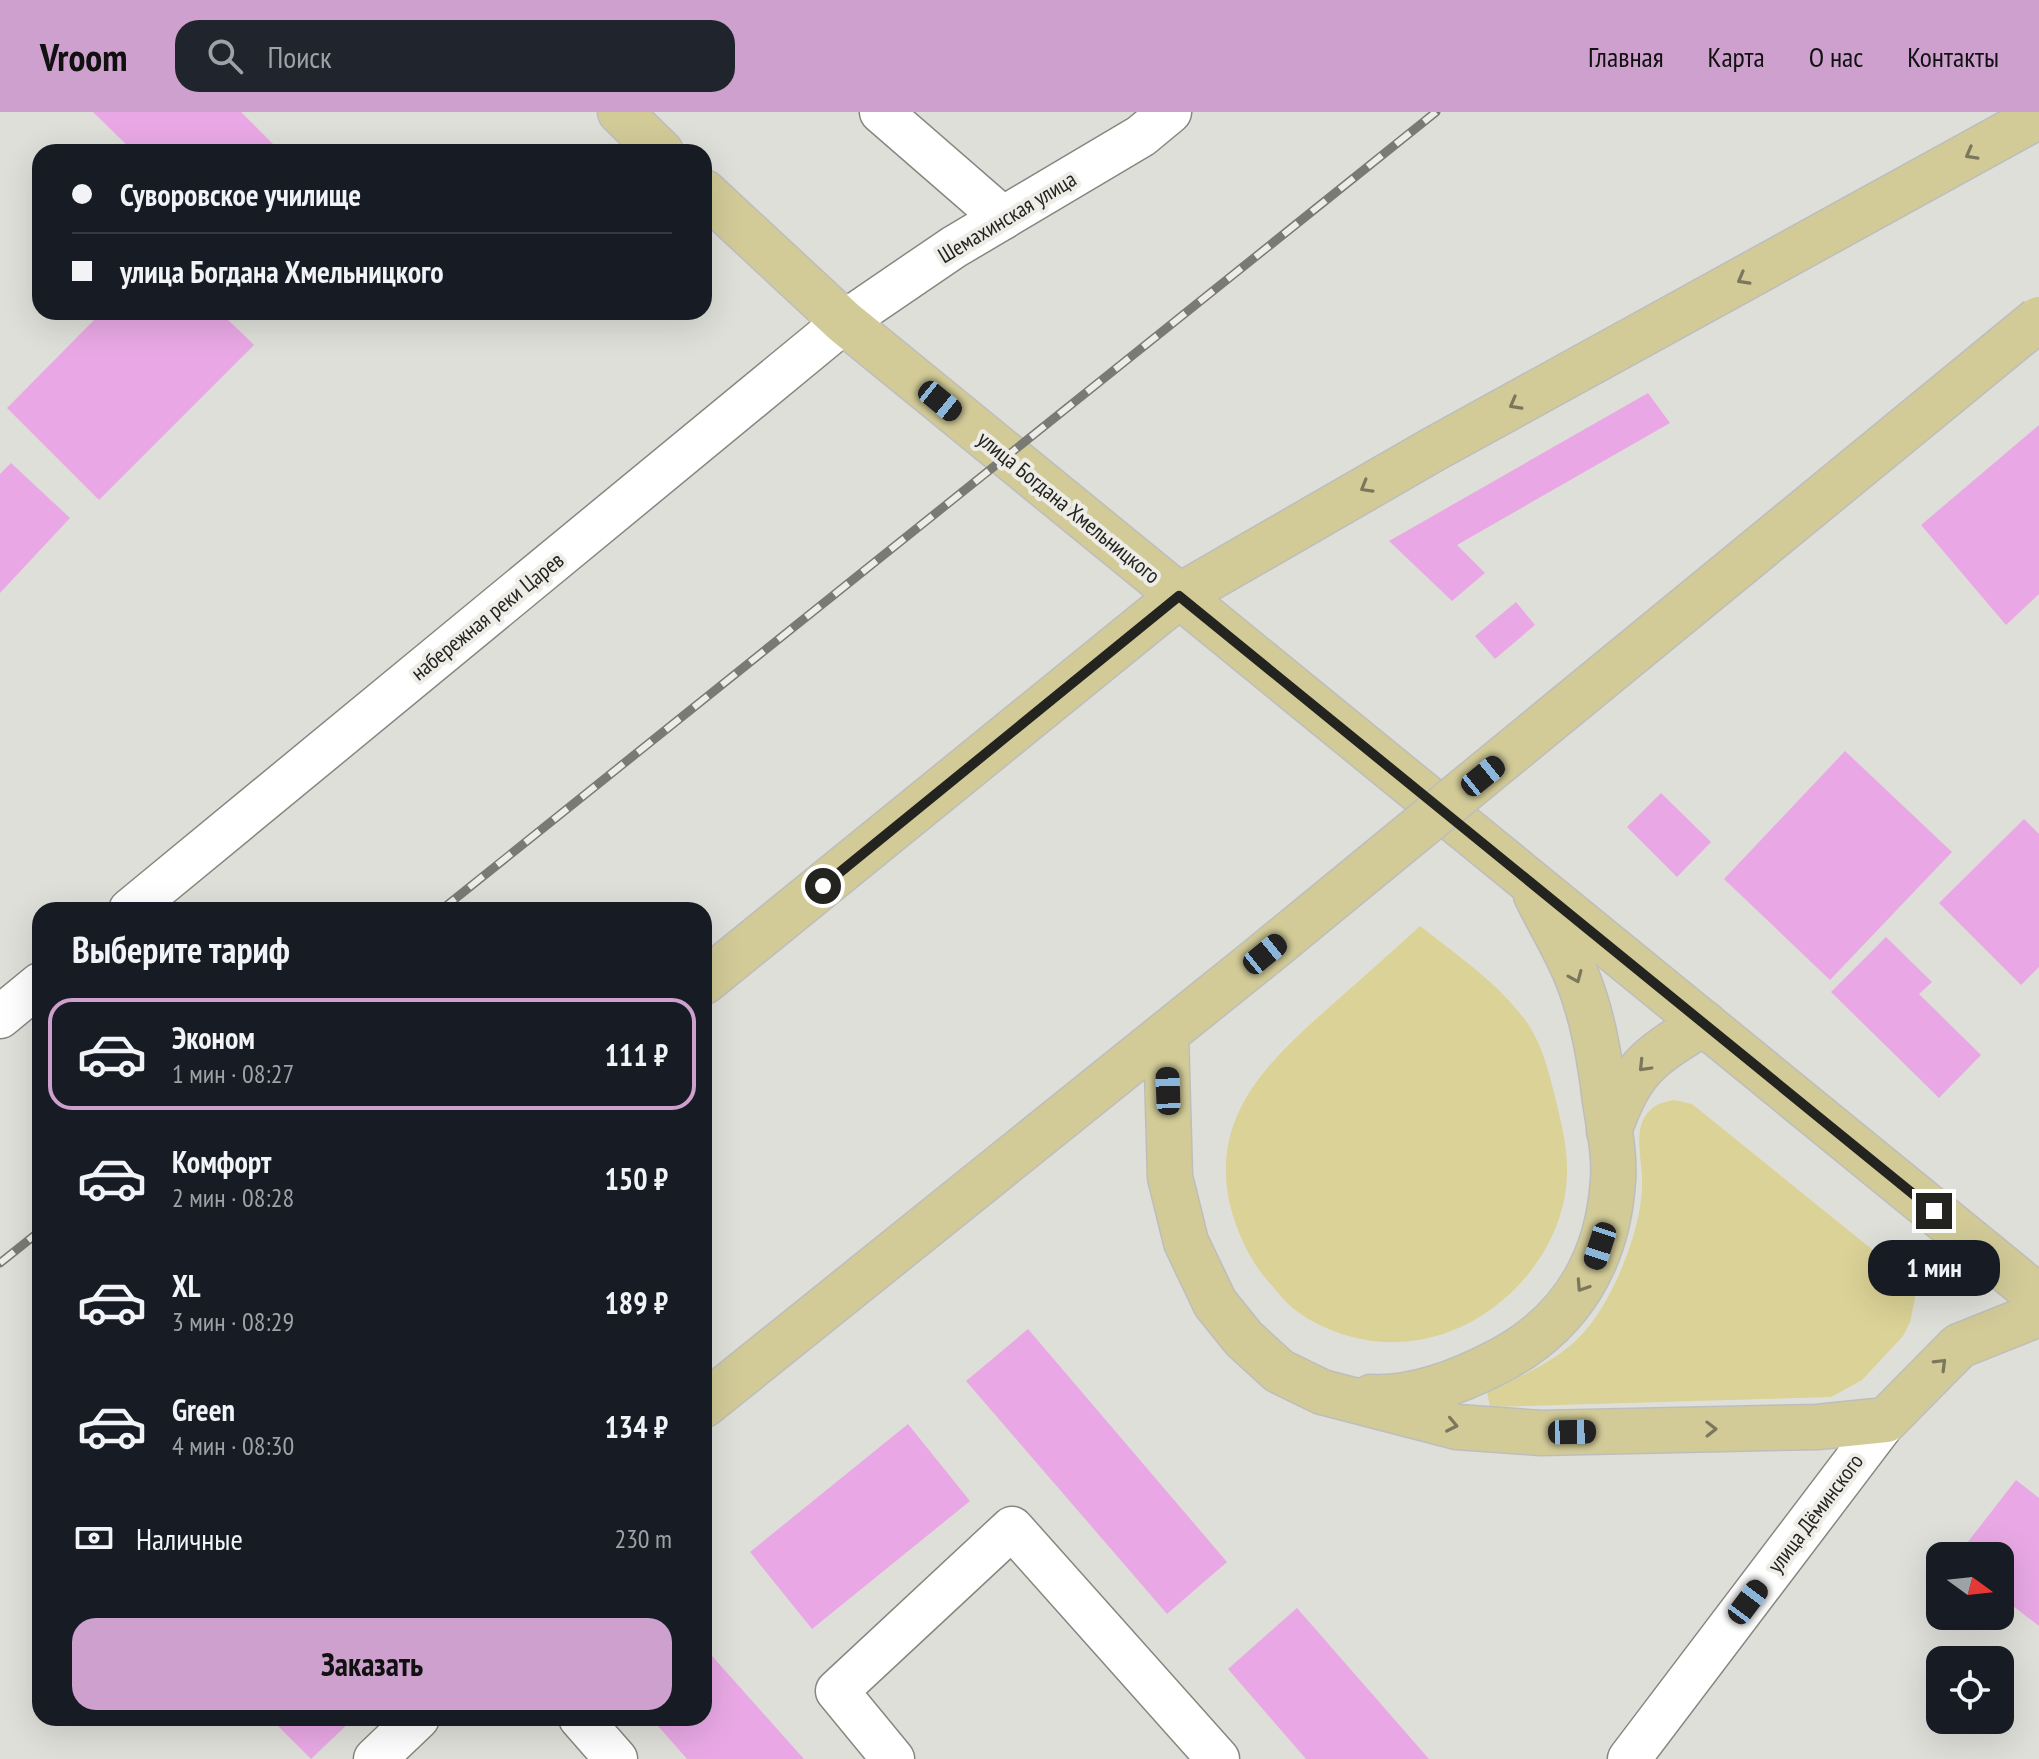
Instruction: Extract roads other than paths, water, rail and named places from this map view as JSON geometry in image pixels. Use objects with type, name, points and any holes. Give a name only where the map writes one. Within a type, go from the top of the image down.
[{"type":"main road","points":[[620,112],[653,144]]},
{"type":"main road","points":[[712,975],[1179,596],[1434,449],[2039,116]]},
{"type":"main road","name":"улица Богдана Хмельницкого","points":[[712,199],[844,322],[2039,1297]]},
{"type":"main road","points":[[712,1399],[1265,954],[2039,319]]},
{"type":"main road","points":[[1322,1392],[1376,1397],[1429,1389],[1477,1373],[1525,1348],[1565,1312],[1592,1270],[1608,1223],[1613,1178],[1595,1032],[1579,982],[1530,882]]},
{"type":"main road","points":[[1609,1131],[1624,1091],[1636,1073],[1659,1051],[1704,1023]]},
{"type":"main road","points":[[1166,1034],[1170,1177],[1186,1242],[1215,1303],[1244,1339],[1279,1371],[1322,1392],[1457,1427],[1541,1433],[1817,1427],[1886,1420],[1959,1346],[2039,1314]]},
{"type":"street","points":[[881,112],[1003,218]]},
{"type":"street","name":"Шемахинская улица","points":[[844,322],[954,247],[1141,136],[1170,112]]},
{"type":"street","name":"набережная реки Царев","points":[[140,902],[844,322]]},
{"type":"street","points":[[0,1017],[32,991]]},
{"type":"street","name":"улица Дёминского","points":[[1629,1759],[1886,1420]]},
{"type":"street","points":[[893,1759],[837,1691],[1012,1528],[1218,1759]]},
{"type":"street","points":[[375,1759],[410,1726]]},
{"type":"street","points":[[587,1726],[616,1759]]},
{"type":"railway","points":[[451,902],[1436,112]]},
{"type":"railway","points":[[0,1263],[32,1237]]}]
